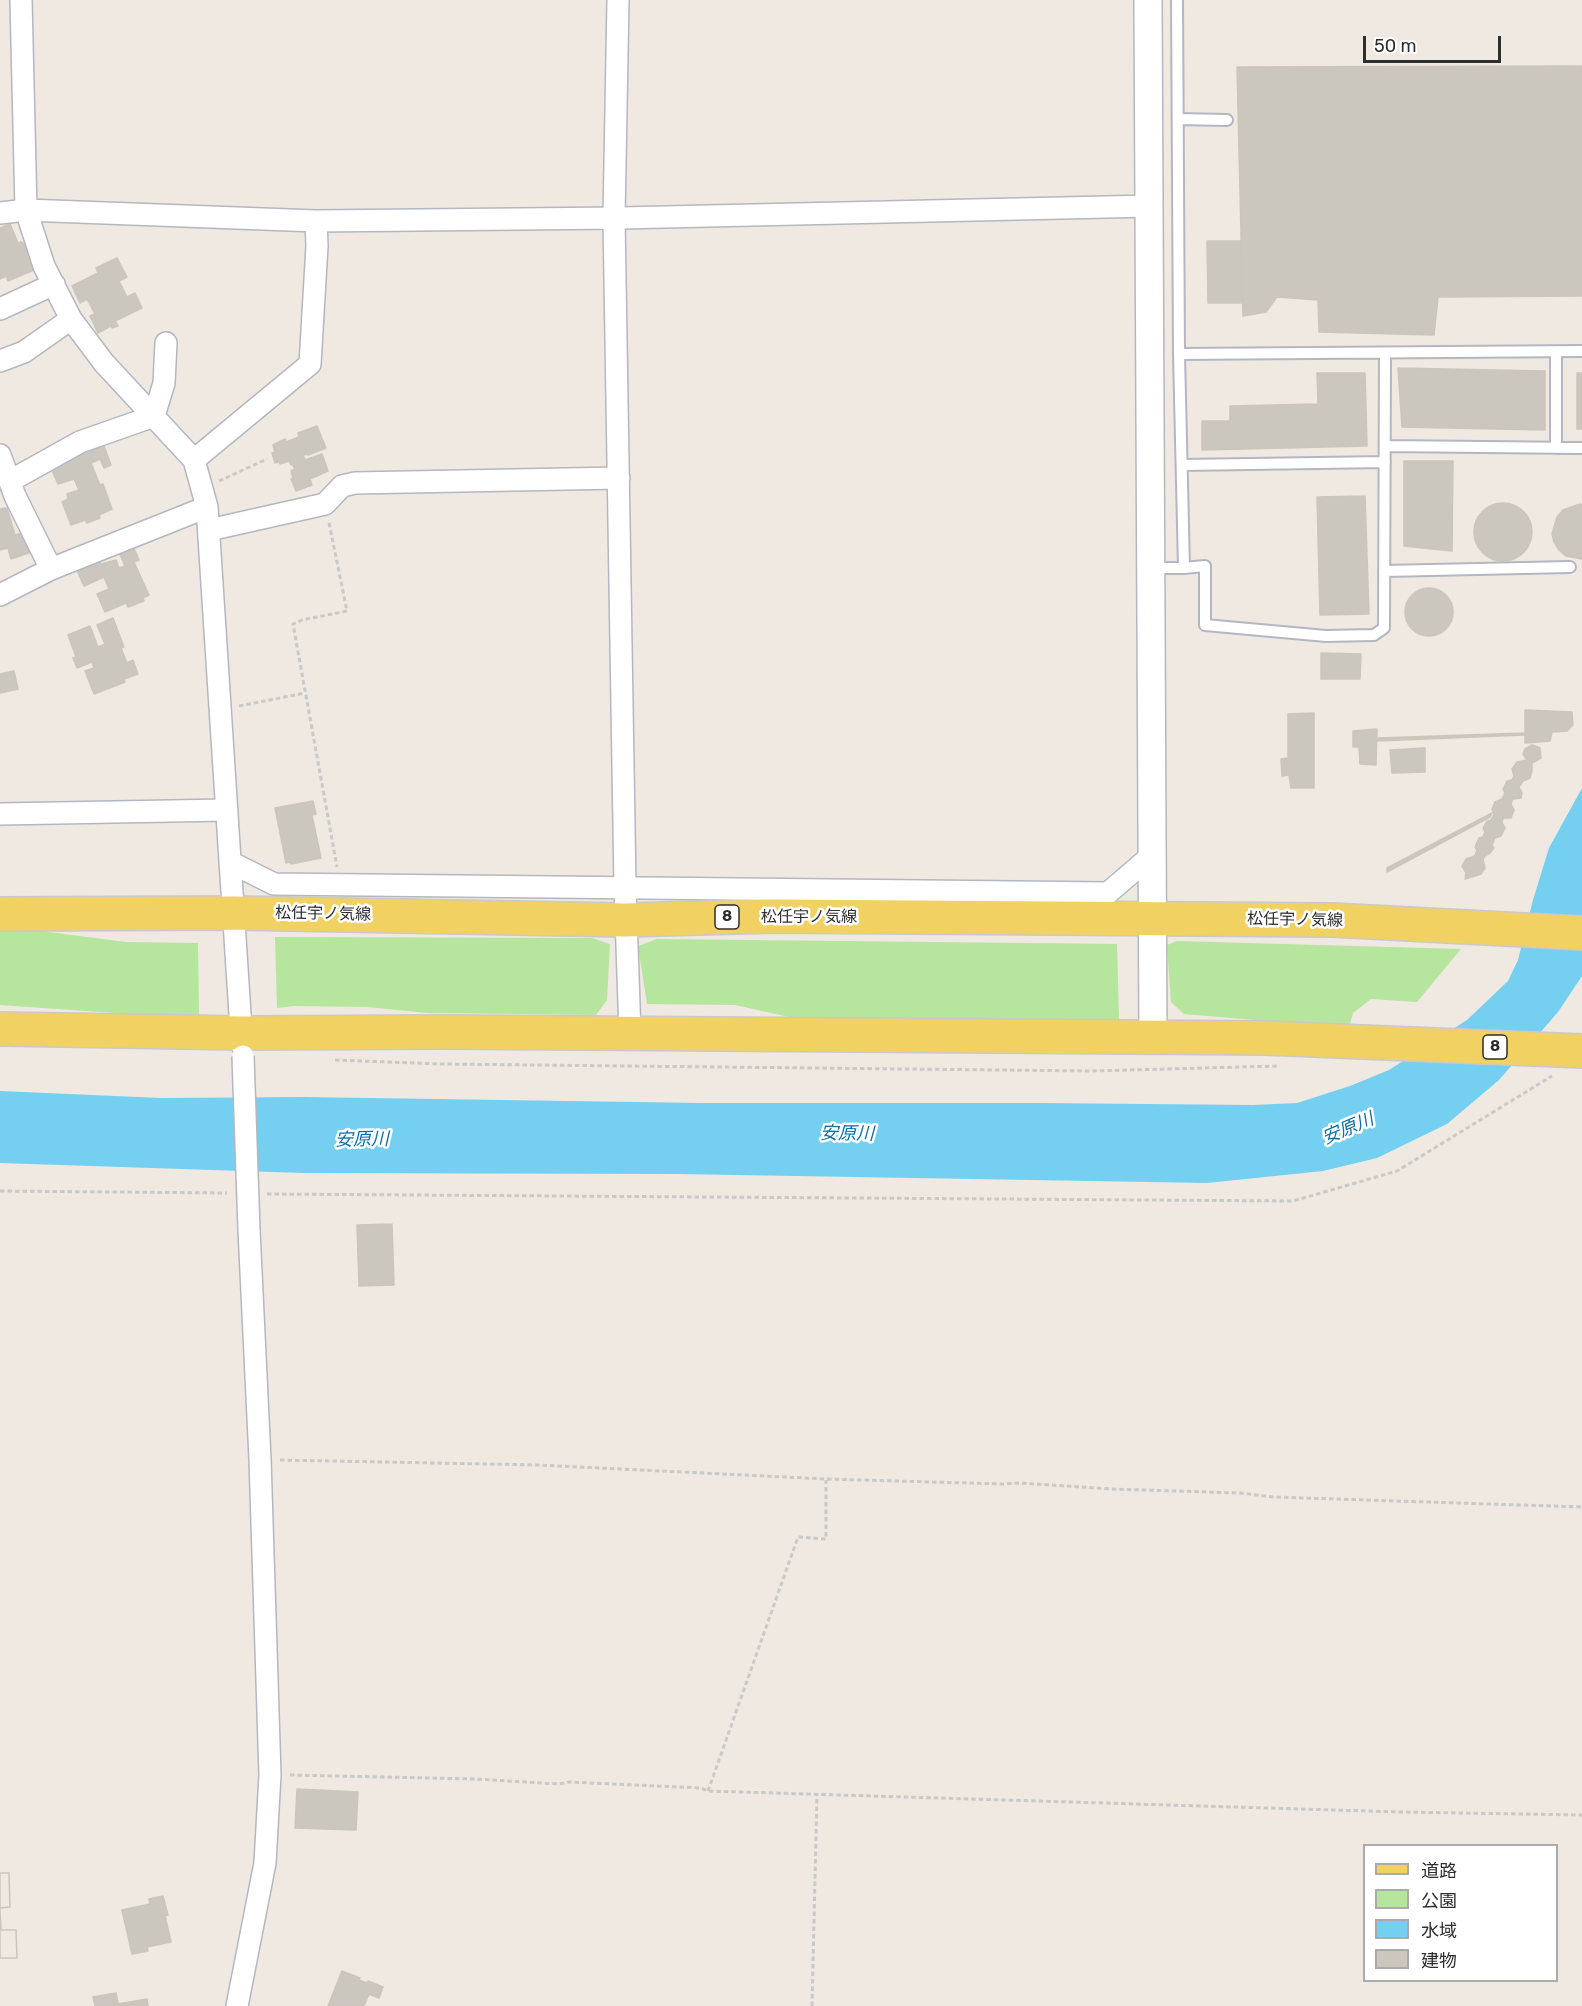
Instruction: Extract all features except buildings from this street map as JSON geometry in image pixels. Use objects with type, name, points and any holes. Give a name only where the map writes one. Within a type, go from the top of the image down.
[{"type":"main road","name":"松任宇ノ気線","points":[[0,914],[234,913],[625,920],[774,916],[1332,920],[1582,933]]},
{"type":"main road","name":"8","points":[[0,1029],[242,1045],[444,1032],[1153,1038],[1410,1043],[1581,1051]]},
{"type":"street","points":[[21,0],[26,210],[44,266],[71,318],[104,363],[194,460],[205,498],[209,530],[242,1045],[260,1459],[270,1775],[265,1863],[237,2006]]},
{"type":"street","points":[[618,0],[614,218],[624,887],[630,1034]]},
{"type":"street","points":[[1148,0],[1153,1038]]},
{"type":"street","points":[[0,213],[26,210],[316,221],[614,218],[1150,206]]},
{"type":"street","points":[[194,460],[310,364],[316,221]]},
{"type":"street","points":[[0,309],[54,284]]},
{"type":"street","points":[[0,361],[24,352],[71,318]]},
{"type":"street","points":[[154,416],[164,384],[166,343]]},
{"type":"street","points":[[8,493],[80,442],[154,416]]},
{"type":"street","points":[[0,455],[8,493],[51,569]]},
{"type":"street","points":[[209,530],[325,504],[342,486],[356,483],[619,478]]},
{"type":"street","points":[[0,595],[205,498]]},
{"type":"street","points":[[0,814],[227,810]]},
{"type":"street","points":[[230,862],[274,884],[1108,892],[1151,856]]},
{"type":"lane","points":[[1177,0],[1179,354],[1184,568]]},
{"type":"lane","points":[[1178,119],[1227,120]]},
{"type":"lane","points":[[1556,351],[1556,448]]},
{"type":"lane","points":[[1179,354],[1582,351]]},
{"type":"lane","points":[[1151,568],[1205,566],[1205,625],[1326,636],[1374,635],[1384,628],[1385,352]]},
{"type":"lane","points":[[1385,446],[1582,448]]},
{"type":"lane","points":[[1182,465],[1384,462]]},
{"type":"lane","points":[[1384,571],[1570,567]]},
{"type":"path","points":[[205,498],[267,459]]},
{"type":"path","points":[[325,504],[347,611],[293,624],[341,885]]},
{"type":"path","points":[[220,710],[305,693]]},
{"type":"path","points":[[326,1060],[441,1064],[1081,1071],[1283,1066]]},
{"type":"path","points":[[267,1194],[1293,1201],[1397,1171],[1553,1076]]},
{"type":"path","points":[[0,1191],[232,1193]]},
{"type":"path","points":[[260,1459],[538,1464],[826,1479],[1020,1483],[1111,1489],[1240,1492],[1273,1497],[1582,1507]]},
{"type":"path","points":[[708,1791],[798,1537],[825,1539],[826,1479]]},
{"type":"path","points":[[270,1775],[475,1779],[559,1784],[569,1782],[701,1788],[708,1791],[1399,1812],[1582,1815]]},
{"type":"path","points":[[812,2006],[817,1794]]},
{"type":"green space","points":[[33,930],[126,942],[198,943],[199,1015],[144,1015],[0,1005],[0,932]]},
{"type":"green space","points":[[275,937],[592,938],[610,944],[607,1000],[596,1015],[427,1013],[367,1007],[294,1006],[277,1008]]},
{"type":"green space","points":[[657,939],[1117,944],[1119,1019],[816,1023],[735,1005],[647,1004],[638,946]]},
{"type":"green space","points":[[1177,941],[1461,949],[1417,1002],[1371,999],[1353,1013],[1349,1028],[1184,1014],[1171,1002],[1167,945]]},
{"type":"water","name":"安原川","points":[[1582,788],[1582,976],[1558,1012],[1499,1080],[1447,1124],[1377,1158],[1323,1171],[1207,1183],[678,1174],[303,1173],[0,1163],[0,1091],[161,1098],[303,1097],[701,1103],[1253,1105],[1297,1103],[1350,1086],[1389,1070],[1467,1020],[1508,981],[1518,960],[1549,848]]}]
